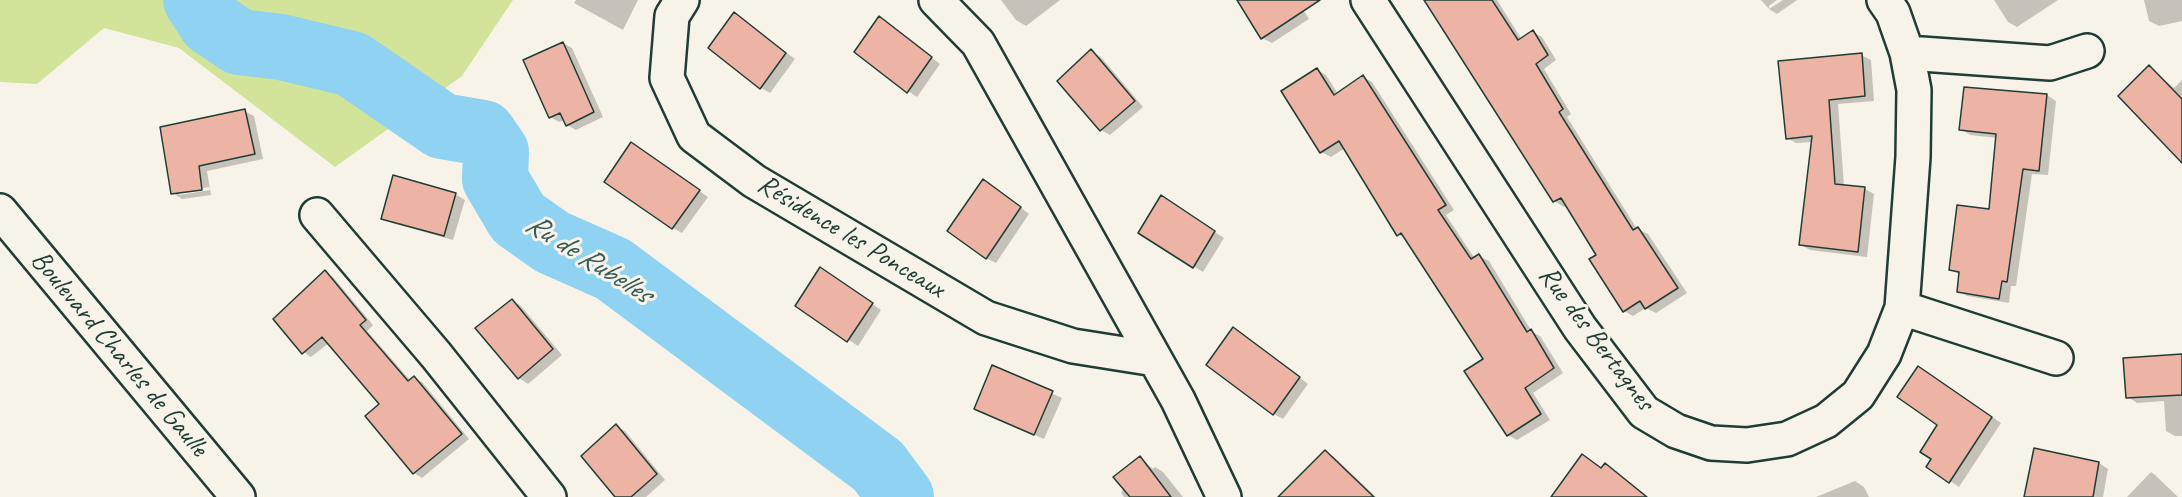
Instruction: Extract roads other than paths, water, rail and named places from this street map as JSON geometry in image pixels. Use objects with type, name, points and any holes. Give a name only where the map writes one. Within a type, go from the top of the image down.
[{"type":"street","name":"Résidence les Ponceaux","points":[[682,0],[672,16],[666,78],[694,136],[754,181],[986,318],[1073,346],[1155,359]]},
{"type":"street","points":[[936,0],[978,43],[1178,400],[1224,497]]},
{"type":"street","name":"Rue des Bertagnes","points":[[1368,0],[1580,328],[1644,412],[1676,431],[1711,443],[1747,445],[1787,439],[1826,421],[1858,395],[1884,354],[1902,308],[1913,156],[1914,90],[1907,53],[1893,13],[1884,0]]},
{"type":"street","points":[[1907,53],[2050,63],[2087,51]]},
{"type":"street","name":"Boulevard Charles de Gaulle","points":[[0,211],[238,497]]},
{"type":"street","points":[[317,215],[436,356],[549,497]]},
{"type":"street","points":[[1902,308],[2056,358]]},
{"type":"waterway","name":"Ru de Rubelles","points":[[196,0],[211,23],[239,42],[281,47],[352,64],[442,126],[483,133],[496,152],[495,179],[518,218],[552,242],[613,269],[878,466],[901,497]]}]
